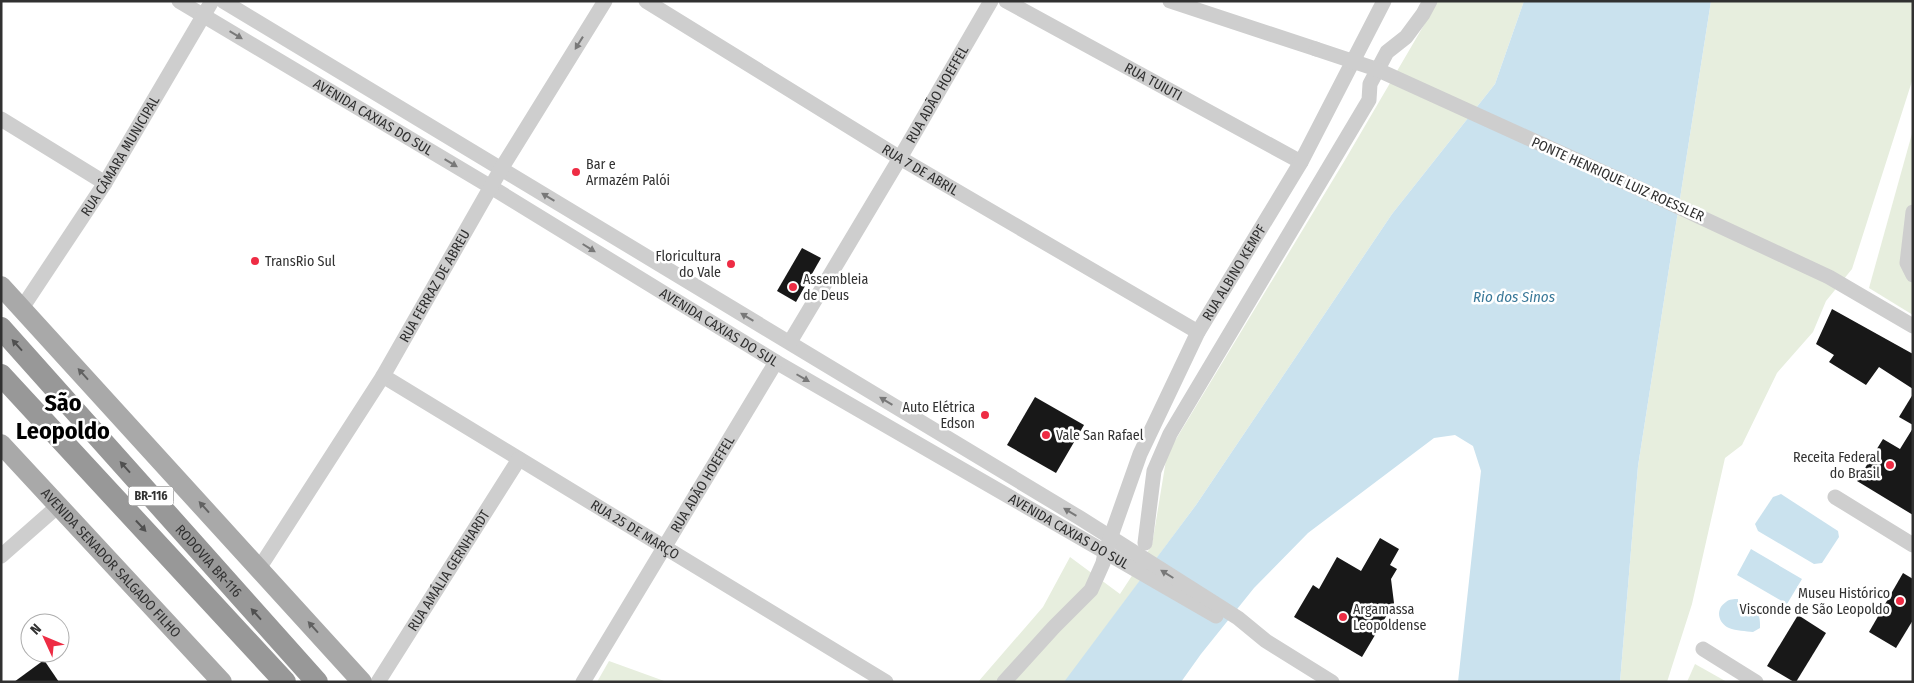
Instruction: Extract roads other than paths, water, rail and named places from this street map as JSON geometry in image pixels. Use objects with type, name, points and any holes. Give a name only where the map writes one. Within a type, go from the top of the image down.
[{"type":"highway","name":"RODOVIA BR-116","points":[[1,328],[317,682]]},
{"type":"highway","name":"RODOVIA BR-116","points":[[1,374],[283,681]]},
{"type":"highway","points":[[300,664],[329,682]]},
{"type":"main road","points":[[2,289],[22,308],[260,567],[362,682]]},
{"type":"main road","name":"AVENIDA SENADOR SALGADO FILHO","points":[[1,444],[222,682]]},
{"type":"street","name":"AVENIDA CAXIAS DO SUL","points":[[179,1],[491,187],[776,362],[1105,553],[1142,566]]},
{"type":"street","name":"RUA CÂMARA MUNICIPAL","points":[[22,308],[105,183],[212,1]]},
{"type":"street","name":"AVENIDA CAXIAS DO SUL","points":[[223,1],[1080,518],[1111,538],[1142,566],[1332,682]]},
{"type":"street","name":"RUA FERRAZ DE ABREU","points":[[260,567],[383,376],[501,169],[605,1]]},
{"type":"street","name":"RUA 7 DE ABRIL","points":[[646,1],[900,158],[1198,332]]},
{"type":"street","name":"RUA ADÃO HOEFFEL","points":[[790,342],[991,1]]},
{"type":"street","name":"RUA TUIUTI","points":[[1006,1],[1301,162]]},
{"type":"street","name":"PONTE HENRIQUE LUIZ ROESSLER","points":[[1170,1],[1376,69],[1737,233],[1829,277],[1913,326]]},
{"type":"street","name":"RUA ALBINO KEMPF","points":[[1004,682],[1091,590],[1103,563],[1140,454],[1198,332],[1301,162],[1384,1]]},
{"type":"street","points":[[1145,543],[1154,471],[1170,434],[1369,100],[1370,84],[1387,52],[1406,37],[1430,1]]},
{"type":"street","points":[[1,119],[105,183]]},
{"type":"street","points":[[1913,212],[1907,263],[1913,275]]},
{"type":"street","name":"RUA ADÃO HOEFFEL","points":[[583,682],[776,362]]},
{"type":"street","name":"RUA 25 DE MARÇO","points":[[383,376],[886,682]]},
{"type":"street","name":"RUA AMÁLIA GERNHARDT","points":[[378,682],[519,459]]},
{"type":"street","points":[[1124,497],[1151,497]]},
{"type":"street","points":[[1835,498],[1913,545]]},
{"type":"street","points":[[1,556],[58,506]]},
{"type":"street","points":[[1703,649],[1756,682]]},
{"type":"water","name":"Rio dos Sinos","points":[[1524,1],[1711,1],[1638,466],[1620,682],[1458,682],[1481,471],[1473,446],[1455,435],[1434,438],[1308,533],[1254,588],[1181,682],[1064,682],[1196,505],[1392,214],[1495,84]]},
{"type":"water","points":[[1781,494],[1838,531],[1839,537],[1822,563],[1814,564],[1758,531],[1755,524],[1773,497]]},
{"type":"water","points":[[1751,549],[1802,579],[1787,604],[1737,575]]},
{"type":"water","points":[[1738,599],[1738,606],[1752,608],[1758,613],[1760,628],[1753,632],[1729,628],[1722,623],[1719,616],[1720,608],[1729,600]]},
{"type":"place","name":"Bar e Armazém Palói","points":[[576,172]]},
{"type":"place","name":"TransRio Sul","points":[[255,261]]},
{"type":"place","name":"Floricultura do Vale","points":[[731,264]]},
{"type":"place","name":"Assembleia de Deus","points":[[793,287]]},
{"type":"place","name":"Auto Elétrica Edson","points":[[985,415]]},
{"type":"place","name":"Vale San Rafael","points":[[1046,435]]},
{"type":"place","name":"Receita Federal do Brasil","points":[[1890,465]]},
{"type":"place","name":"Museu Histórico Visconde de São Leopoldo","points":[[1900,601]]},
{"type":"place","name":"Argamassa Leopoldense","points":[[1343,617]]},
{"type":"district","name":"São Leopoldo","points":[[63,417]]}]
